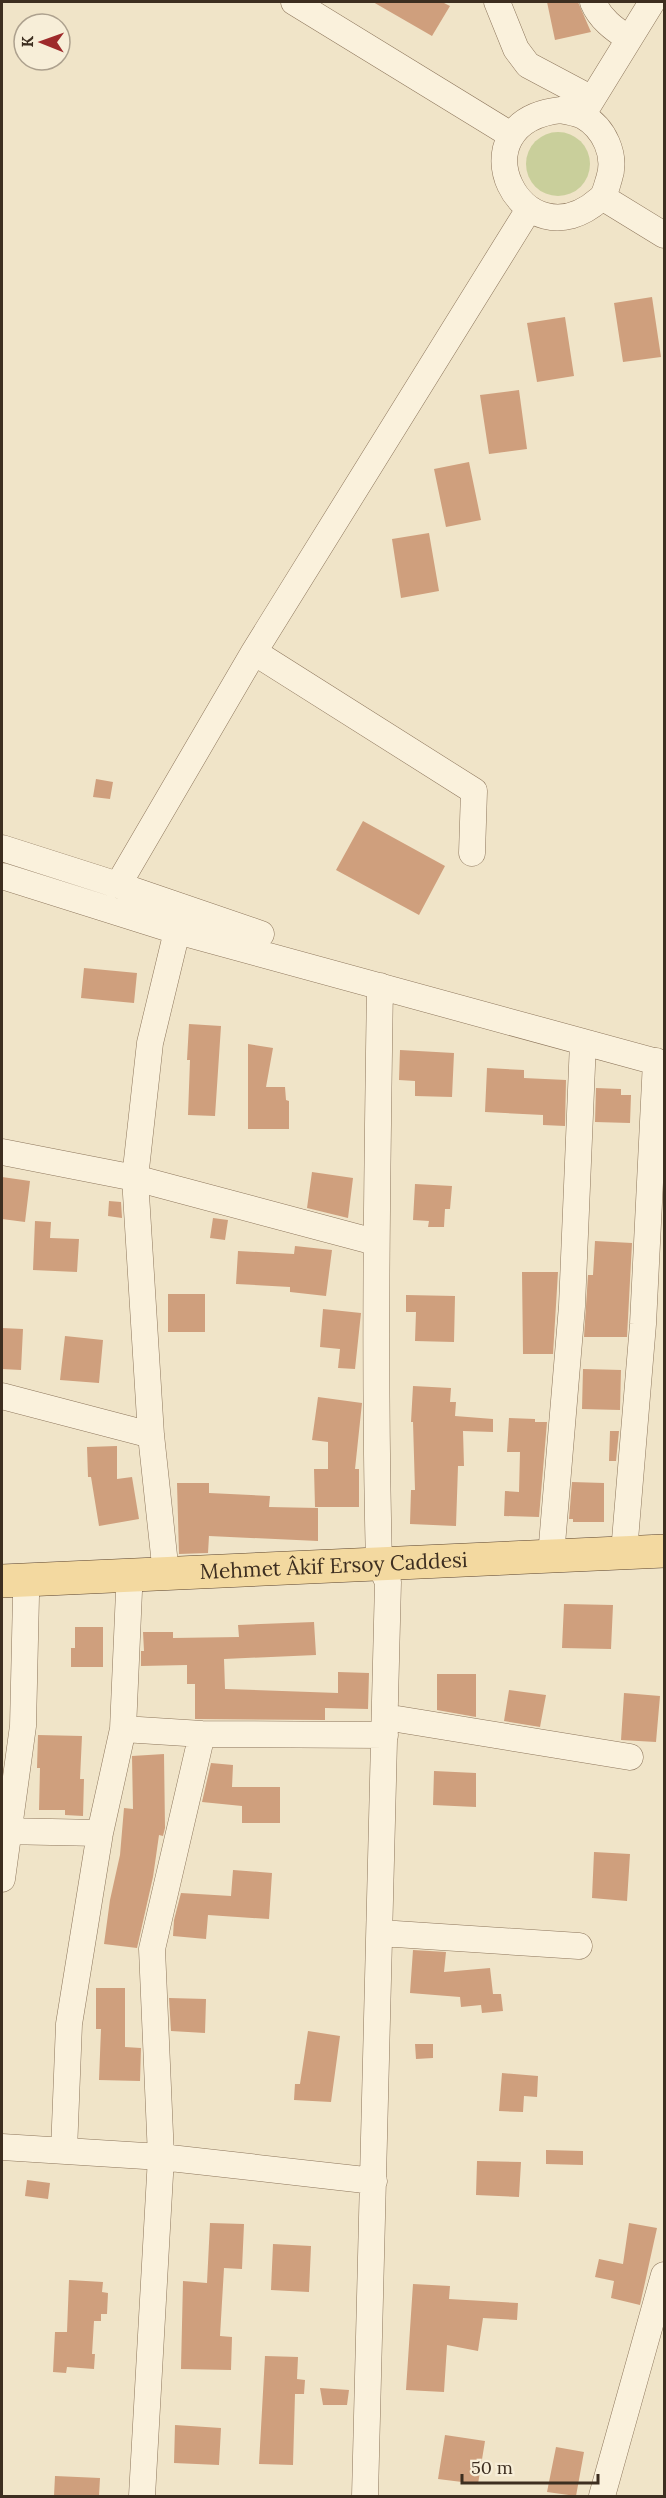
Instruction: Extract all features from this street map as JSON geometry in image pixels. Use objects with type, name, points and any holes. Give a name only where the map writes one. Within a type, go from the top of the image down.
[{"type":"main road","name":"Mehmet Âkif Ersoy Caddesi","points":[[10,1591],[129,1591],[551,1557],[664,1551]]},
{"type":"main road","name":"Mehmet Âkif Ersoy Caddesi","points":[[10,1591],[166,1574],[664,1572]]},
{"type":"street","points":[[294,2],[511,135]]},
{"type":"street","points":[[497,2],[516,49],[528,65],[587,107],[611,155],[611,173],[602,197],[585,210],[567,217],[548,217],[529,209],[515,196],[504,169],[506,150],[511,135],[526,120],[543,112],[587,107]]},
{"type":"street","points":[[593,2],[597,11],[613,29],[629,39]]},
{"type":"street","points":[[587,107],[652,2]]},
{"type":"street","points":[[602,197],[664,235]]},
{"type":"street","points":[[118,885],[254,652],[529,209]]},
{"type":"street","points":[[254,652],[474,790],[472,853]]},
{"type":"street","points":[[2,848],[261,934]]},
{"type":"street","points":[[2,876],[177,931],[660,1063],[643,1324],[624,1552]]},
{"type":"street","points":[[166,1574],[151,1435],[135,1178],[150,1043],[177,931]]},
{"type":"street","points":[[365,2496],[385,1726],[384,1572],[375,1404],[375,1242],[380,986]]},
{"type":"street","points":[[551,1557],[572,1306],[583,1042]]},
{"type":"street","points":[[2,1152],[135,1178],[375,1242]]},
{"type":"street","points":[[2,1396],[151,1435]]},
{"type":"street","points":[[2,1879],[4,1831],[23,1726],[10,1591]]},
{"type":"street","points":[[64,2151],[69,2024],[100,1833],[123,1729],[129,1591]]},
{"type":"street","points":[[123,1729],[202,1734],[385,1726],[630,1757]]},
{"type":"street","points":[[142,2496],[161,2157],[152,1949],[202,1734]]},
{"type":"street","points":[[4,1831],[100,1833]]},
{"type":"street","points":[[380,1933],[579,1946]]},
{"type":"street","points":[[2,2147],[161,2157],[374,2181]]},
{"type":"street","points":[[603,2496],[664,2275]]},
{"type":"green space","points":[[558,132],[576,138],[584,146],[590,164],[584,182],[576,190],[558,196],[540,190],[532,182],[526,164],[532,146],[540,138]]},
{"type":"building","points":[[373,2],[442,2],[450,6],[432,36]]},
{"type":"building","points":[[547,2],[578,2],[591,32],[555,40]]},
{"type":"building","points":[[652,297],[661,357],[623,362],[614,303]]},
{"type":"building","points":[[565,317],[574,376],[537,382],[527,323]]},
{"type":"building","points":[[519,390],[527,449],[489,454],[480,395]]},
{"type":"building","points":[[469,462],[481,520],[446,527],[434,469]]},
{"type":"building","points":[[429,533],[439,591],[401,598],[392,539]]},
{"type":"building","points":[[96,779],[113,782],[110,799],[93,797]]},
{"type":"building","points":[[363,821],[445,866],[419,915],[336,870]]},
{"type":"building","points":[[84,968],[137,973],[134,1003],[81,998]]},
{"type":"building","points":[[189,1024],[221,1026],[215,1116],[188,1115]]},
{"type":"building","points":[[248,1044],[273,1048],[266,1087],[285,1087],[286,1100],[289,1101],[289,1129],[248,1129]]},
{"type":"building","points":[[400,1050],[454,1053],[452,1097],[415,1096],[415,1081],[399,1080]]},
{"type":"building","points":[[487,1068],[524,1070],[524,1078],[566,1080],[565,1126],[543,1125],[543,1115],[485,1112]]},
{"type":"building","points":[[596,1088],[621,1089],[621,1095],[631,1095],[630,1123],[595,1122]]},
{"type":"building","points":[[312,1172],[353,1178],[348,1218],[307,1208]]},
{"type":"building","points":[[2,1177],[30,1181],[25,1222],[2,1219]]},
{"type":"building","points":[[415,1184],[452,1186],[450,1209],[445,1209],[444,1227],[428,1227],[429,1221],[413,1220]]},
{"type":"building","points":[[109,1201],[121,1202],[122,1218],[108,1216]]},
{"type":"building","points":[[213,1218],[228,1220],[225,1240],[210,1238]]},
{"type":"building","points":[[35,1221],[51,1222],[50,1238],[79,1239],[77,1272],[33,1270]]},
{"type":"building","points":[[595,1241],[632,1243],[627,1337],[584,1337],[588,1275],[593,1275]]},
{"type":"building","points":[[295,1246],[332,1250],[326,1296],[290,1292],[290,1287],[236,1284],[238,1251],[294,1254]]},
{"type":"building","points":[[522,1272],[558,1272],[553,1354],[523,1354]]},
{"type":"building","points":[[168,1294],[205,1294],[205,1332],[168,1332]]},
{"type":"building","points":[[406,1295],[455,1296],[454,1342],[415,1341],[416,1312],[406,1312]]},
{"type":"building","points":[[323,1309],[361,1313],[355,1369],[338,1368],[340,1349],[320,1347]]},
{"type":"building","points":[[2,1328],[23,1329],[21,1370],[2,1369]]},
{"type":"building","points":[[65,1336],[103,1340],[99,1383],[60,1380]]},
{"type":"building","points":[[583,1369],[621,1370],[620,1410],[582,1409]]},
{"type":"building","points":[[413,1386],[451,1388],[450,1402],[456,1402],[455,1416],[493,1419],[493,1432],[463,1431],[464,1466],[458,1466],[456,1526],[410,1524],[411,1490],[415,1490],[413,1422],[411,1422]]},
{"type":"building","points":[[318,1397],[362,1403],[355,1469],[359,1469],[359,1507],[315,1507],[314,1469],[328,1469],[328,1442],[312,1440]]},
{"type":"building","points":[[509,1418],[547,1422],[539,1517],[504,1516],[505,1491],[519,1492],[520,1452],[507,1452]]},
{"type":"building","points":[[610,1431],[619,1431],[616,1461],[609,1461]]},
{"type":"building","points":[[117,1446],[117,1479],[132,1477],[139,1519],[99,1526],[91,1477],[88,1477],[87,1447]]},
{"type":"building","points":[[572,1482],[604,1483],[604,1522],[573,1522],[573,1519],[569,1519]]},
{"type":"building","points":[[177,1483],[209,1483],[209,1493],[270,1496],[269,1507],[318,1508],[318,1541],[209,1536],[208,1553],[179,1554]]},
{"type":"building","points":[[564,1604],[613,1605],[611,1649],[562,1648]]},
{"type":"building","points":[[314,1622],[316,1655],[224,1659],[225,1689],[338,1693],[338,1672],[369,1673],[368,1709],[325,1708],[325,1720],[195,1719],[195,1684],[187,1684],[187,1665],[141,1666],[141,1651],[144,1651],[143,1632],[173,1632],[173,1638],[239,1637],[238,1625]]},
{"type":"building","points":[[75,1627],[103,1627],[103,1667],[71,1667],[71,1648],[75,1648]]},
{"type":"building","points":[[437,1674],[476,1674],[476,1717],[437,1710]]},
{"type":"building","points":[[509,1690],[546,1695],[540,1727],[504,1721]]},
{"type":"building","points":[[624,1693],[660,1696],[656,1742],[621,1740]]},
{"type":"building","points":[[38,1735],[82,1736],[80,1779],[84,1779],[83,1816],[65,1815],[65,1810],[39,1810]]},
{"type":"building","points":[[164,1754],[165,1828],[163,1836],[159,1835],[153,1877],[137,1948],[104,1944],[110,1900],[120,1855],[124,1808],[133,1809],[132,1756]]},
{"type":"building","points":[[211,1763],[233,1765],[232,1787],[280,1787],[280,1823],[242,1823],[242,1806],[202,1802]]},
{"type":"building","points":[[434,1771],[476,1773],[476,1807],[433,1805]]},
{"type":"building","points":[[594,1852],[630,1854],[627,1901],[592,1898]]},
{"type":"building","points":[[233,1870],[272,1873],[269,1919],[208,1915],[206,1939],[173,1936],[174,1920],[181,1893],[231,1896]]},
{"type":"building","points":[[413,1950],[446,1952],[444,1972],[490,1968],[493,1994],[501,1994],[503,2011],[482,2013],[481,2005],[461,2007],[460,1997],[410,1993]]},
{"type":"building","points":[[96,1988],[125,1988],[125,2047],[141,2048],[140,2081],[99,2080],[101,2029],[96,2029]]},
{"type":"building","points":[[169,1998],[206,1999],[205,2033],[171,2031]]},
{"type":"building","points":[[308,2031],[340,2036],[331,2102],[294,2100],[295,2084],[300,2084]]},
{"type":"building","points":[[415,2044],[433,2044],[433,2058],[416,2059]]},
{"type":"building","points":[[502,2073],[538,2076],[537,2097],[524,2096],[523,2112],[499,2111]]},
{"type":"building","points":[[546,2150],[583,2151],[583,2165],[546,2164]]},
{"type":"building","points":[[477,2161],[521,2162],[519,2197],[476,2195]]},
{"type":"building","points":[[27,2180],[50,2183],[48,2199],[25,2196]]},
{"type":"building","points":[[210,2223],[244,2224],[242,2269],[224,2268],[220,2336],[232,2337],[231,2370],[181,2369],[183,2281],[207,2283]]},
{"type":"building","points":[[629,2223],[657,2228],[640,2305],[611,2298],[614,2281],[595,2277],[599,2259],[623,2264]]},
{"type":"building","points":[[273,2244],[311,2246],[309,2292],[271,2290]]},
{"type":"building","points":[[69,2280],[103,2282],[102,2292],[108,2293],[107,2314],[101,2314],[101,2321],[94,2321],[92,2354],[95,2354],[94,2369],[67,2367],[66,2373],[53,2372],[55,2332],[67,2332]]},
{"type":"building","points":[[413,2284],[450,2286],[449,2299],[518,2303],[517,2320],[483,2318],[478,2351],[447,2345],[444,2392],[406,2390]]},
{"type":"building","points":[[265,2356],[298,2357],[297,2379],[305,2380],[304,2394],[295,2394],[293,2465],[259,2464]]},
{"type":"building","points":[[320,2388],[349,2390],[347,2405],[323,2405]]},
{"type":"building","points":[[175,2425],[221,2428],[219,2465],[174,2463]]},
{"type":"building","points":[[445,2435],[485,2441],[478,2484],[438,2479]]},
{"type":"building","points":[[556,2447],[584,2452],[576,2496],[547,2492]]},
{"type":"building","points":[[55,2476],[100,2478],[99,2496],[54,2496]]}]
